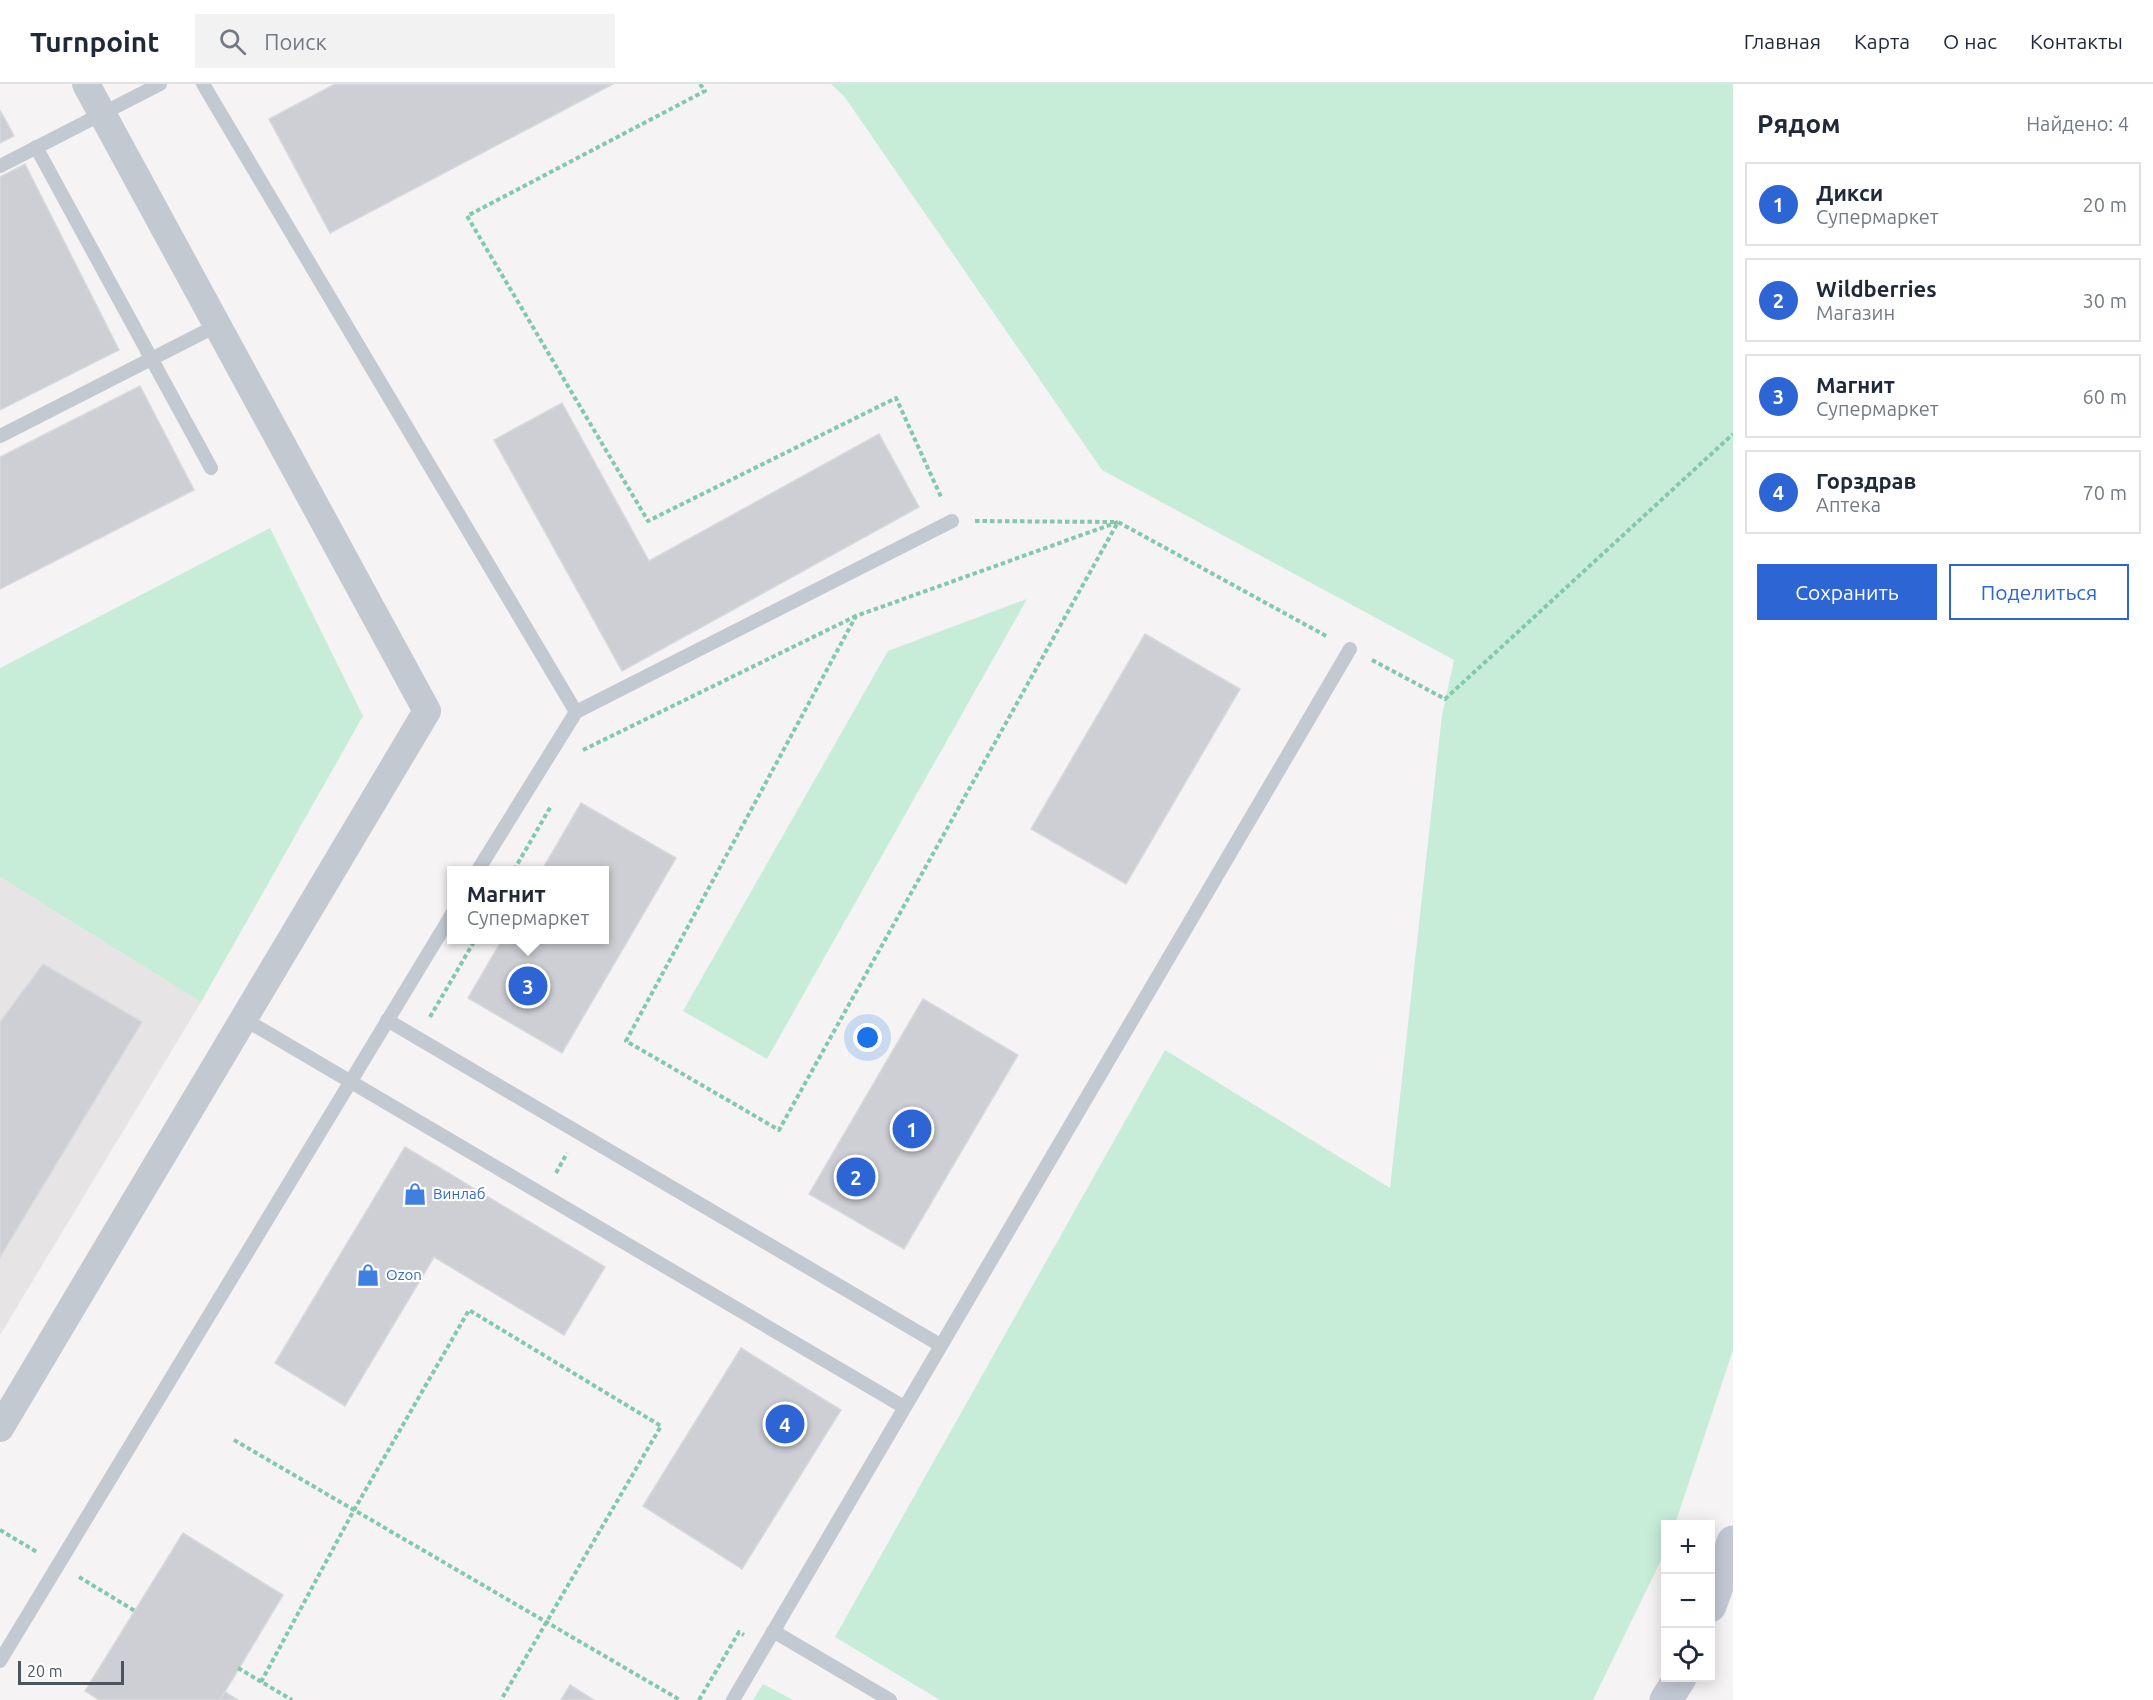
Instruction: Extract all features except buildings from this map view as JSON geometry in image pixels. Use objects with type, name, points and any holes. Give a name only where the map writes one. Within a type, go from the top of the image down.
[{"type":"main road","points":[[1715,1592],[1733,1542]]},
{"type":"main road","points":[[1666,1700],[1677,1682]]},
{"type":"street","points":[[0,1428],[427,711],[86,84]]},
{"type":"lane","points":[[0,166],[160,84]]},
{"type":"lane","points":[[203,84],[576,712]]},
{"type":"lane","points":[[36,147],[211,468]]},
{"type":"lane","points":[[0,436],[216,326]]},
{"type":"lane","points":[[480,866],[576,712],[952,521]]},
{"type":"lane","points":[[733,1700],[1350,649]]},
{"type":"lane","points":[[0,1661],[447,922]]},
{"type":"lane","points":[[244,1019],[904,1407]]},
{"type":"lane","points":[[387,1020],[940,1345]]},
{"type":"lane","points":[[773,1631],[890,1700]]},
{"type":"path","points":[[700,84],[705,91],[466,216],[648,521],[896,398],[952,521],[1118,522],[1445,699],[1733,434]]},
{"type":"path","points":[[856,616],[626,1041],[779,1130],[1118,522]]},
{"type":"path","points":[[577,760],[583,750],[856,616],[1118,522]]},
{"type":"path","points":[[516,866],[554,800]]},
{"type":"path","points":[[418,1039],[472,944]]},
{"type":"path","points":[[543,1194],[579,1132]]},
{"type":"path","points":[[261,1682],[354,1510],[469,1310],[661,1426],[501,1700]]},
{"type":"path","points":[[234,1440],[680,1700]]},
{"type":"path","points":[[238,1668],[292,1700]]},
{"type":"shaded area","points":[[0,877],[201,1002],[0,1335]]},
{"type":"green space","points":[[831,84],[1733,84],[1733,1350],[1676,1520],[1661,1520],[1661,1560],[1593,1700],[940,1700],[835,1637],[1165,1050],[1390,1188],[1442,715],[1454,660],[1102,470],[844,96]]},
{"type":"green space","points":[[270,528],[363,716],[201,1002],[0,877],[0,668]]},
{"type":"green space","points":[[1027,599],[767,1059],[683,1011],[888,651]]},
{"type":"green space","points":[[763,1684],[793,1700],[753,1700]]},
{"type":"place","name":"Магнит","points":[[528,986]]},
{"type":"place","name":"Дикси","points":[[912,1129]]},
{"type":"place","name":"Wildberries","points":[[856,1177]]},
{"type":"place","name":"Винлаб","points":[[415,1194]]},
{"type":"place","name":"Ozon","points":[[368,1275]]},
{"type":"place","name":"Горздрав","points":[[785,1424]]}]
